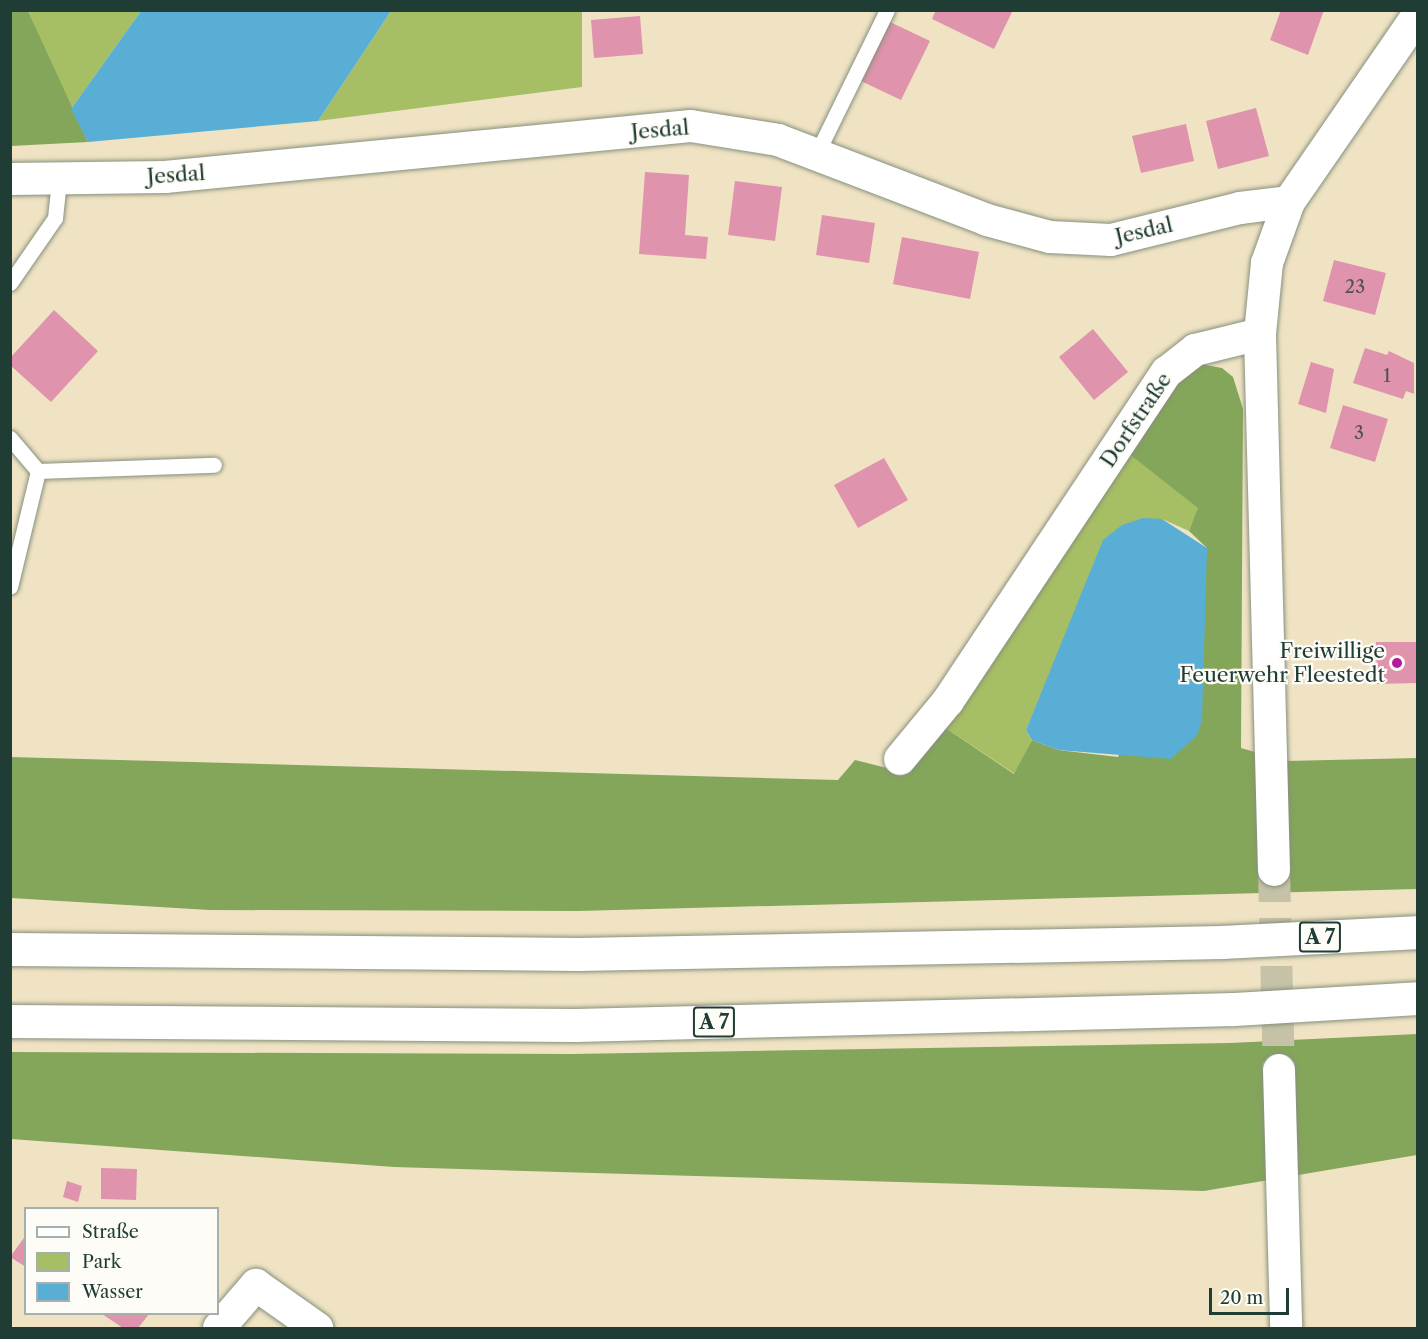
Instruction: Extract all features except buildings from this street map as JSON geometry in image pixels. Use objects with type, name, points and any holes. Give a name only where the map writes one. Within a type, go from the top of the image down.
[{"type":"highway","name":"A 7","points":[[20,947],[578,954],[1223,942],[1418,932]]},
{"type":"highway","name":"A 7","points":[[10,1021],[575,1025],[1234,1009],[1418,998]]},
{"type":"street","points":[[1274,870],[1260,334],[1267,263],[1289,202],[1418,15]]},
{"type":"street","name":"Jesdal","points":[[10,179],[165,177],[691,126],[729,129],[816,155],[987,220],[1050,237],[1111,240],[1240,208],[1289,202]]},
{"type":"street","name":"Dorfstraße","points":[[900,759],[948,701],[1167,372],[1195,350],[1260,334]]},
{"type":"street","points":[[1279,1070],[1286,1329]]},
{"type":"street","points":[[219,1329],[256,1285],[317,1329]]},
{"type":"lane","points":[[816,155],[887,10]]},
{"type":"lane","points":[[10,283],[55,218],[59,179]]},
{"type":"lane","points":[[10,438],[38,471]]},
{"type":"lane","points":[[38,471],[214,465]]},
{"type":"lane","points":[[10,587],[38,471]]},
{"type":"green space","points":[[10,11],[28,11],[88,142],[11,146]]},
{"type":"green space","points":[[28,11],[141,11],[71,109]]},
{"type":"green space","points":[[391,11],[582,11],[582,87],[318,121]]},
{"type":"green space","points":[[1195,363],[1222,368],[1233,377],[1243,409],[1241,748],[1286,761],[1417,758],[1417,889],[578,911],[209,910],[11,898],[10,757],[838,780],[855,760],[903,772],[941,725],[1014,774],[1032,740],[1058,750],[1118,757],[1207,548],[1189,531],[1198,508],[1125,451],[1172,381]]},
{"type":"green space","points":[[1125,451],[1199,508],[1189,531],[1162,519],[1055,660],[1026,730],[1032,740],[1015,774],[941,725]]},
{"type":"green space","points":[[1417,1034],[1417,1155],[1204,1191],[394,1167],[11,1139],[10,1052],[572,1054],[1230,1043]]},
{"type":"water","points":[[141,11],[391,11],[318,121],[88,142],[71,109]]},
{"type":"water","points":[[1143,518],[1162,519],[1207,548],[1202,720],[1197,735],[1171,759],[1058,750],[1032,740],[1026,730],[1103,540],[1122,525]]},
{"type":"tunnel","points":[[1274,870],[1279,1070]]},
{"type":"place","name":"Freiwillige Feuerwehr Fleestedt","points":[[1397,663]]}]
